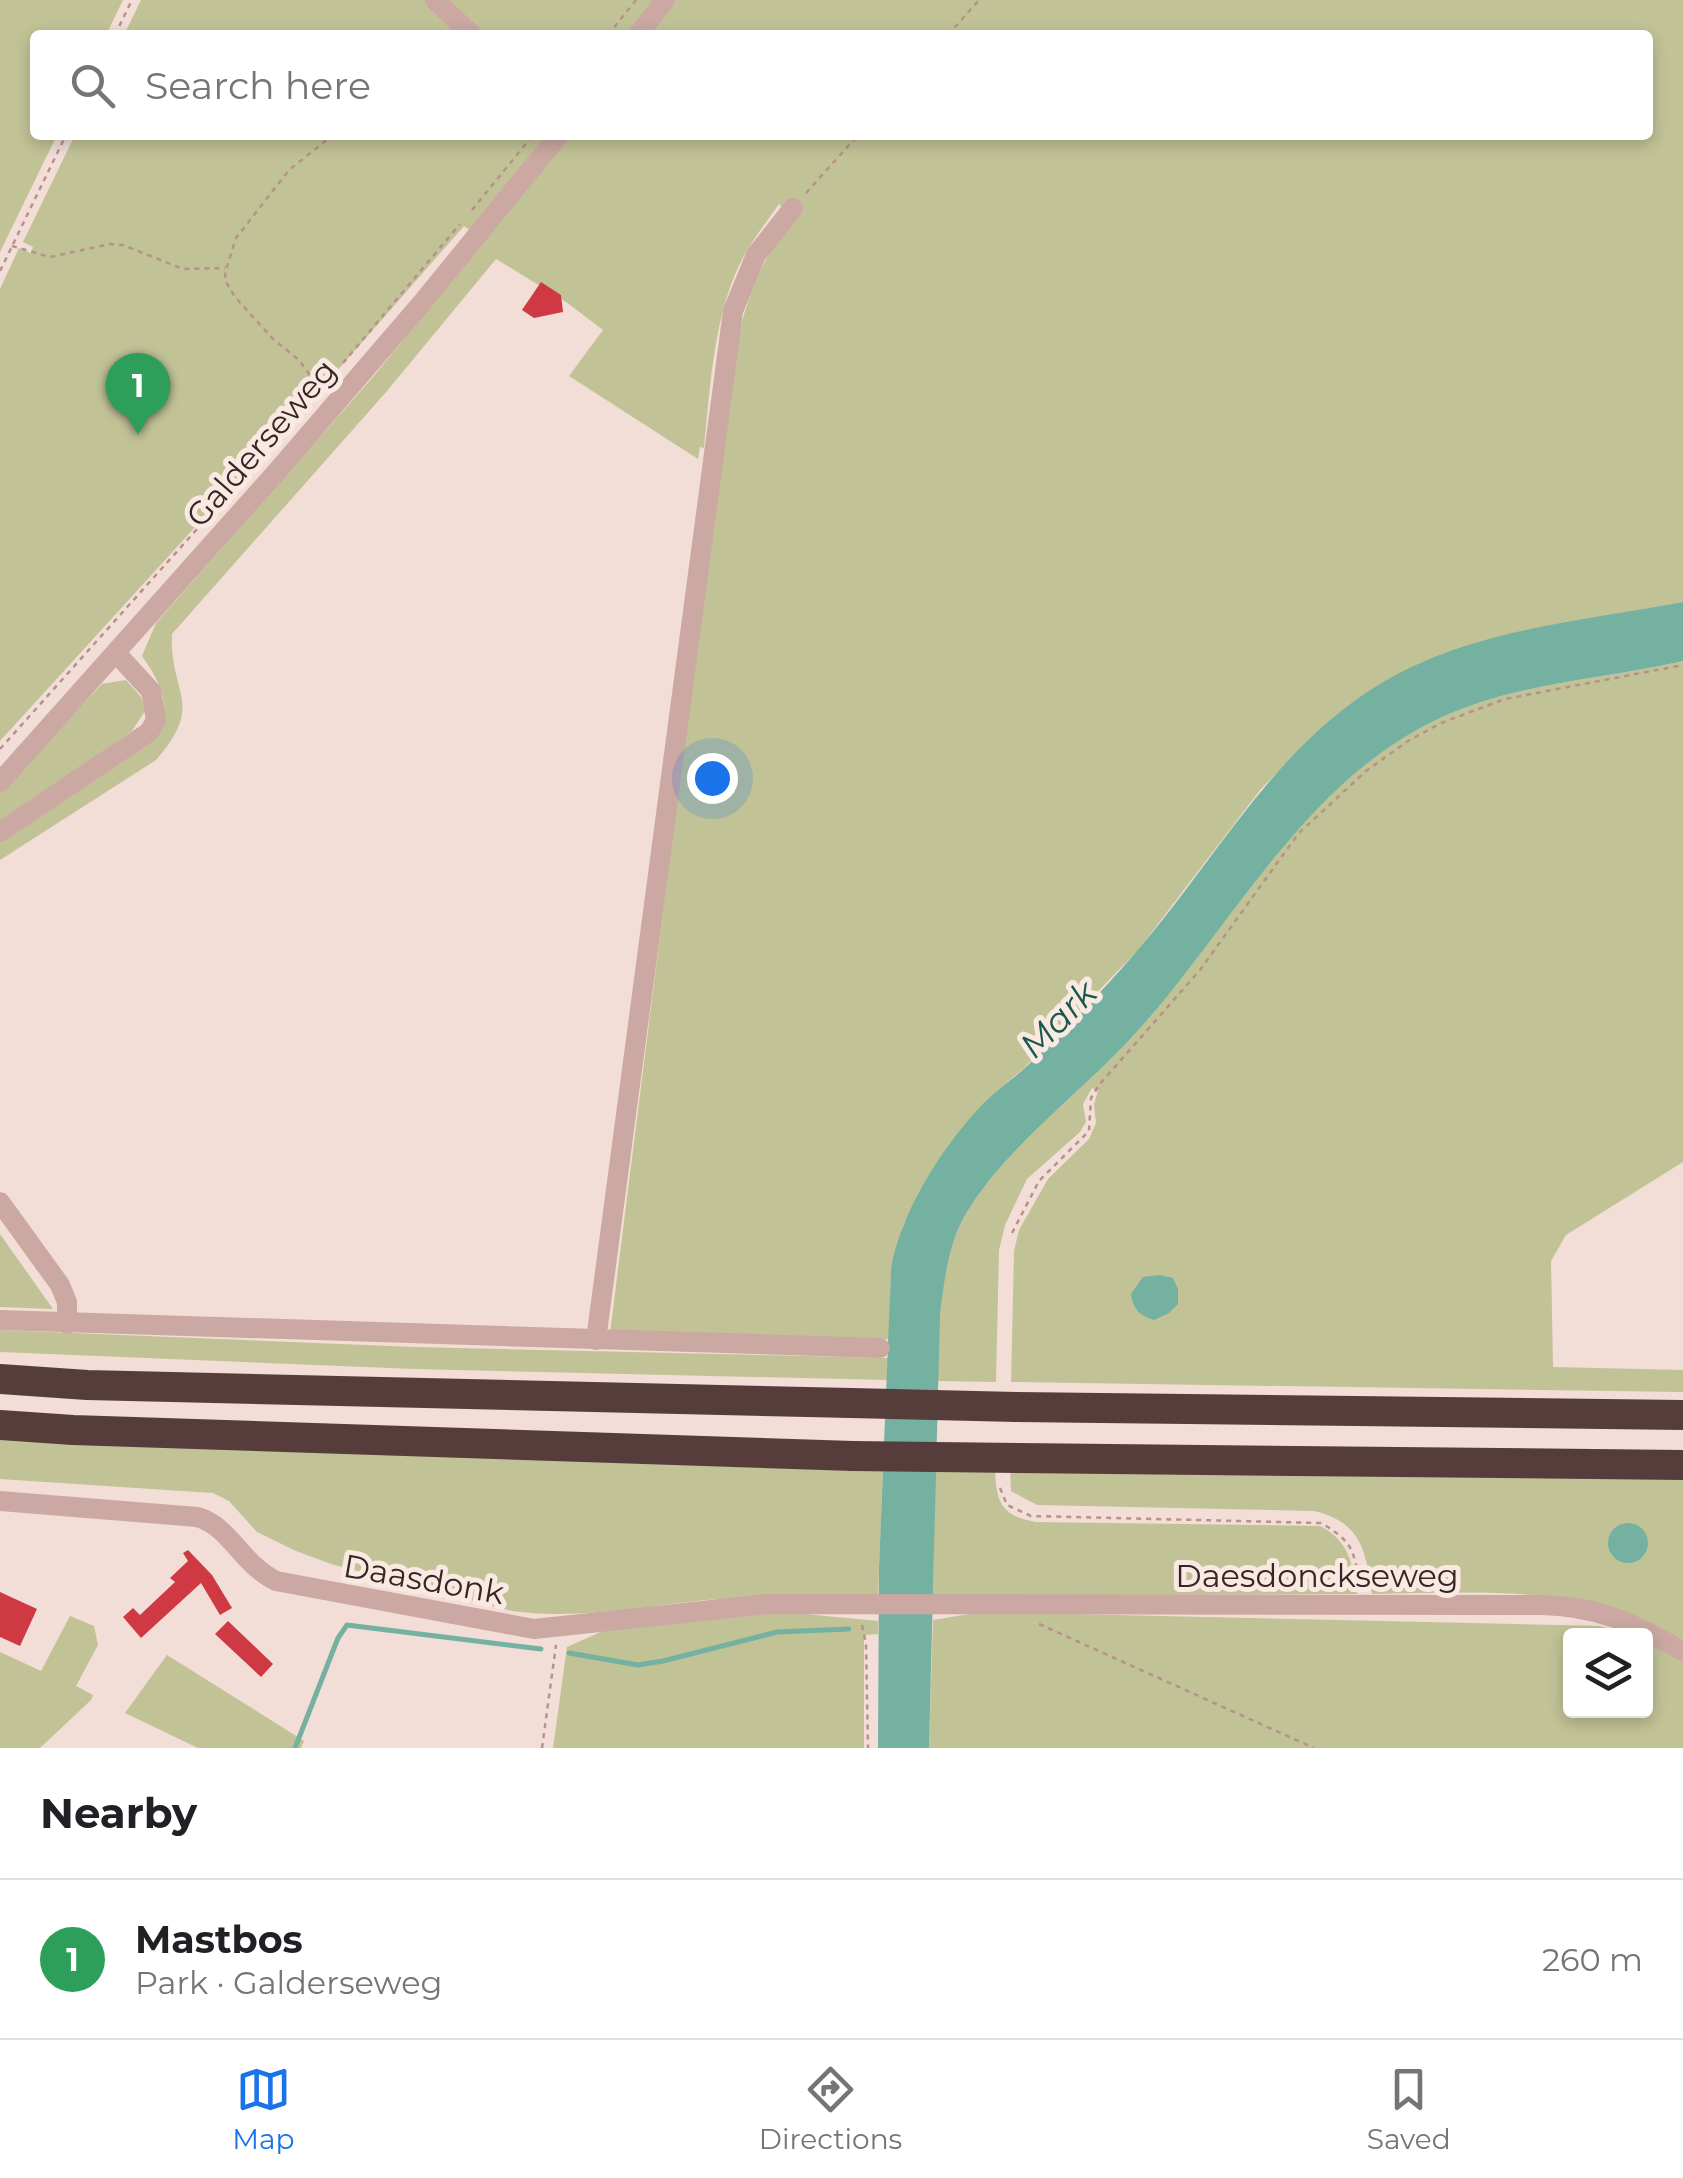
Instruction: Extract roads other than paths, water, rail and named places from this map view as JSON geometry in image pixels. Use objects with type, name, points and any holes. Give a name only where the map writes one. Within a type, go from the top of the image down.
[{"type":"highway","points":[[0,1379],[87,1385],[1016,1407],[1683,1416]]},
{"type":"highway","points":[[0,1424],[73,1430],[853,1456],[1683,1465]]},
{"type":"street","points":[[436,0],[467,30]]},
{"type":"street","points":[[642,30],[665,0]]},
{"type":"street","name":"Galderseweg","points":[[0,782],[408,319],[555,140]]},
{"type":"street","points":[[596,1340],[734,311],[756,256],[793,208]]},
{"type":"street","points":[[0,832],[149,732],[156,720],[151,691],[116,654]]},
{"type":"street","points":[[0,1202],[60,1285],[68,1302],[68,1324]]},
{"type":"street","points":[[0,1320],[880,1348]]},
{"type":"street","name":"Daasdonk","points":[[0,1502],[197,1516],[221,1529],[258,1572],[276,1581],[534,1629],[742,1604],[940,1604]]},
{"type":"street","name":"Daesdonckseweg","points":[[940,1604],[1575,1606],[1632,1623],[1683,1651]]},
{"type":"water","points":[[1683,602],[1683,661],[1525,690],[1463,708],[1387,749],[1344,783],[1305,822],[1133,1036],[1023,1143],[983,1188],[955,1236],[940,1313],[929,1748],[878,1748],[879,1568],[891,1270],[915,1200],[958,1132],[1110,982],[1279,771],[1346,707],[1385,681],[1455,649],[1530,629]]},
{"type":"water","points":[[1143,1277],[1173,1278],[1178,1304],[1154,1320],[1138,1311],[1131,1294]]},
{"type":"water","points":[[1628,1523],[1642,1529],[1648,1543],[1642,1557],[1628,1563],[1614,1557],[1608,1543],[1614,1529]]},
{"type":"waterway","points":[[295,1748],[338,1638],[347,1625],[541,1649]]},
{"type":"waterway","points":[[569,1653],[638,1665],[777,1632],[849,1629]]},
{"type":"place","name":"Mastbos","points":[[138,435]]},
{"type":"water label","name":"Mark","points":[[1058,1019]]}]
